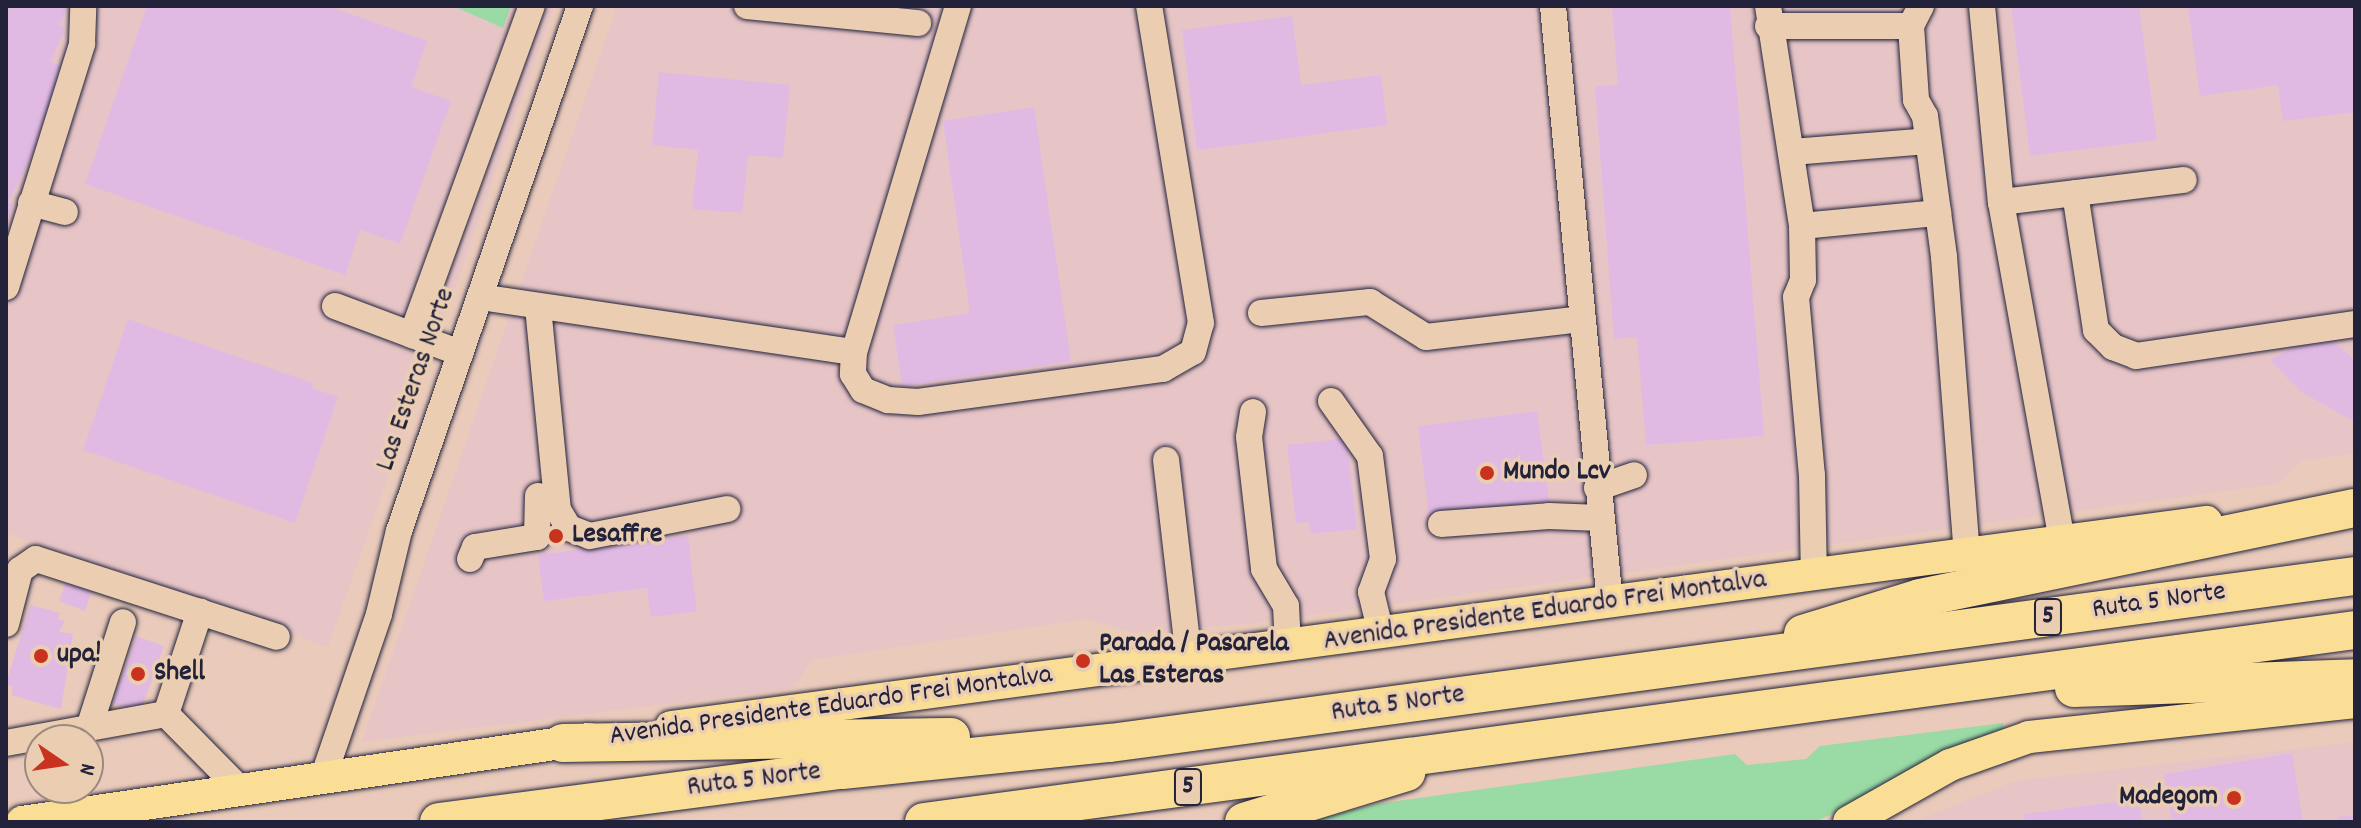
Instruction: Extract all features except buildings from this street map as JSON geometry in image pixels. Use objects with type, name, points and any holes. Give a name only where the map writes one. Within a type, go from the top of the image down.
[{"type":"highway","points":[[1741,659],[1906,601],[2355,508]]},
{"type":"highway","name":"Ruta 5 Norte","points":[[439,822],[842,770],[1110,743],[2355,576]]},
{"type":"highway","name":"Ruta 5 Norte","points":[[924,822],[2355,630]]},
{"type":"highway","points":[[1916,689],[2216,687],[2355,678]]},
{"type":"highway","points":[[563,743],[841,737],[1110,743]]},
{"type":"highway","points":[[1244,822],[1370,787],[1453,751]]},
{"type":"main road","name":"Avenida Presidente Eduardo Frei Montalva","points":[[22,822],[563,743],[1967,556],[2355,501]]},
{"type":"main road","points":[[1849,822],[1950,765],[2018,740],[2355,702]]},
{"type":"street","points":[[6,287],[85,16],[105,6]]},
{"type":"street","points":[[412,335],[532,6]]},
{"type":"street","name":"Las Esteras Norte","points":[[323,778],[460,353],[580,6]]},
{"type":"street","points":[[747,6],[918,23]]},
{"type":"street","points":[[958,6],[854,352],[853,374],[863,390],[888,400],[918,402],[1171,367],[1193,352],[1201,323],[1149,6]]},
{"type":"street","points":[[1553,6],[1610,603]]},
{"type":"street","points":[[1982,6],[2001,202],[2062,542]]},
{"type":"street","points":[[1814,576],[1812,475],[1796,297],[1803,280],[1802,226],[1768,16],[1916,16],[1916,100],[1925,116],[1938,213],[1967,556]]},
{"type":"street","points":[[1792,152],[1928,141]]},
{"type":"street","points":[[2001,202],[2184,180]]},
{"type":"street","points":[[2075,193],[2096,330],[2113,347],[2136,356],[2355,324]]},
{"type":"street","points":[[31,203],[65,212]]},
{"type":"street","points":[[1802,226],[1938,213]]},
{"type":"street","points":[[480,297],[854,352]]},
{"type":"street","points":[[1261,313],[1370,302],[1426,337],[1581,319]]},
{"type":"street","points":[[335,306],[460,353]]},
{"type":"street","points":[[538,307],[558,510],[569,528],[590,536],[727,509]]},
{"type":"street","points":[[1331,401],[1370,456],[1383,559],[1371,592],[1381,633]]},
{"type":"street","points":[[1253,412],[1249,437],[1264,569],[1286,606],[1288,646]]},
{"type":"street","points":[[1166,460],[1189,659]]},
{"type":"street","points":[[1597,488],[1634,475]]},
{"type":"street","points":[[470,559],[475,547],[537,537],[538,496]]},
{"type":"street","points":[[1441,524],[1549,516],[1600,518]]},
{"type":"street","points":[[6,624],[20,570],[36,559],[277,637]]},
{"type":"street","points":[[166,714],[200,611]]},
{"type":"street","points":[[90,724],[123,622]]},
{"type":"street","points":[[104,725],[166,714]]},
{"type":"street","points":[[166,714],[241,790]]},
{"type":"shaded area","points":[[6,6],[554,6],[328,647],[6,533]]},
{"type":"shaded area","points":[[617,6],[2355,6],[2355,453],[2302,461],[2277,484],[1254,623],[1133,633],[1086,619],[811,660],[794,688],[362,742]]},
{"type":"shaded area","points":[[2355,742],[2355,822],[1913,822],[2015,781]]},
{"type":"green space","points":[[453,6],[511,6],[503,28]]},
{"type":"green space","points":[[2003,723],[2005,732],[1815,822],[1308,822],[1376,804],[1735,754],[1747,765],[1806,759],[1820,746]]},
{"type":"place","name":"Mundo Lcv","points":[[1487,473]]},
{"type":"place","name":"Lesaffre","points":[[556,536]]},
{"type":"place","name":"upa!","points":[[41,656]]},
{"type":"place","name":"Parada / Pasarela Las Esteras","points":[[1083,661]]},
{"type":"place","name":"Shell","points":[[138,674]]},
{"type":"place","name":"Madegom","points":[[2234,798]]}]
